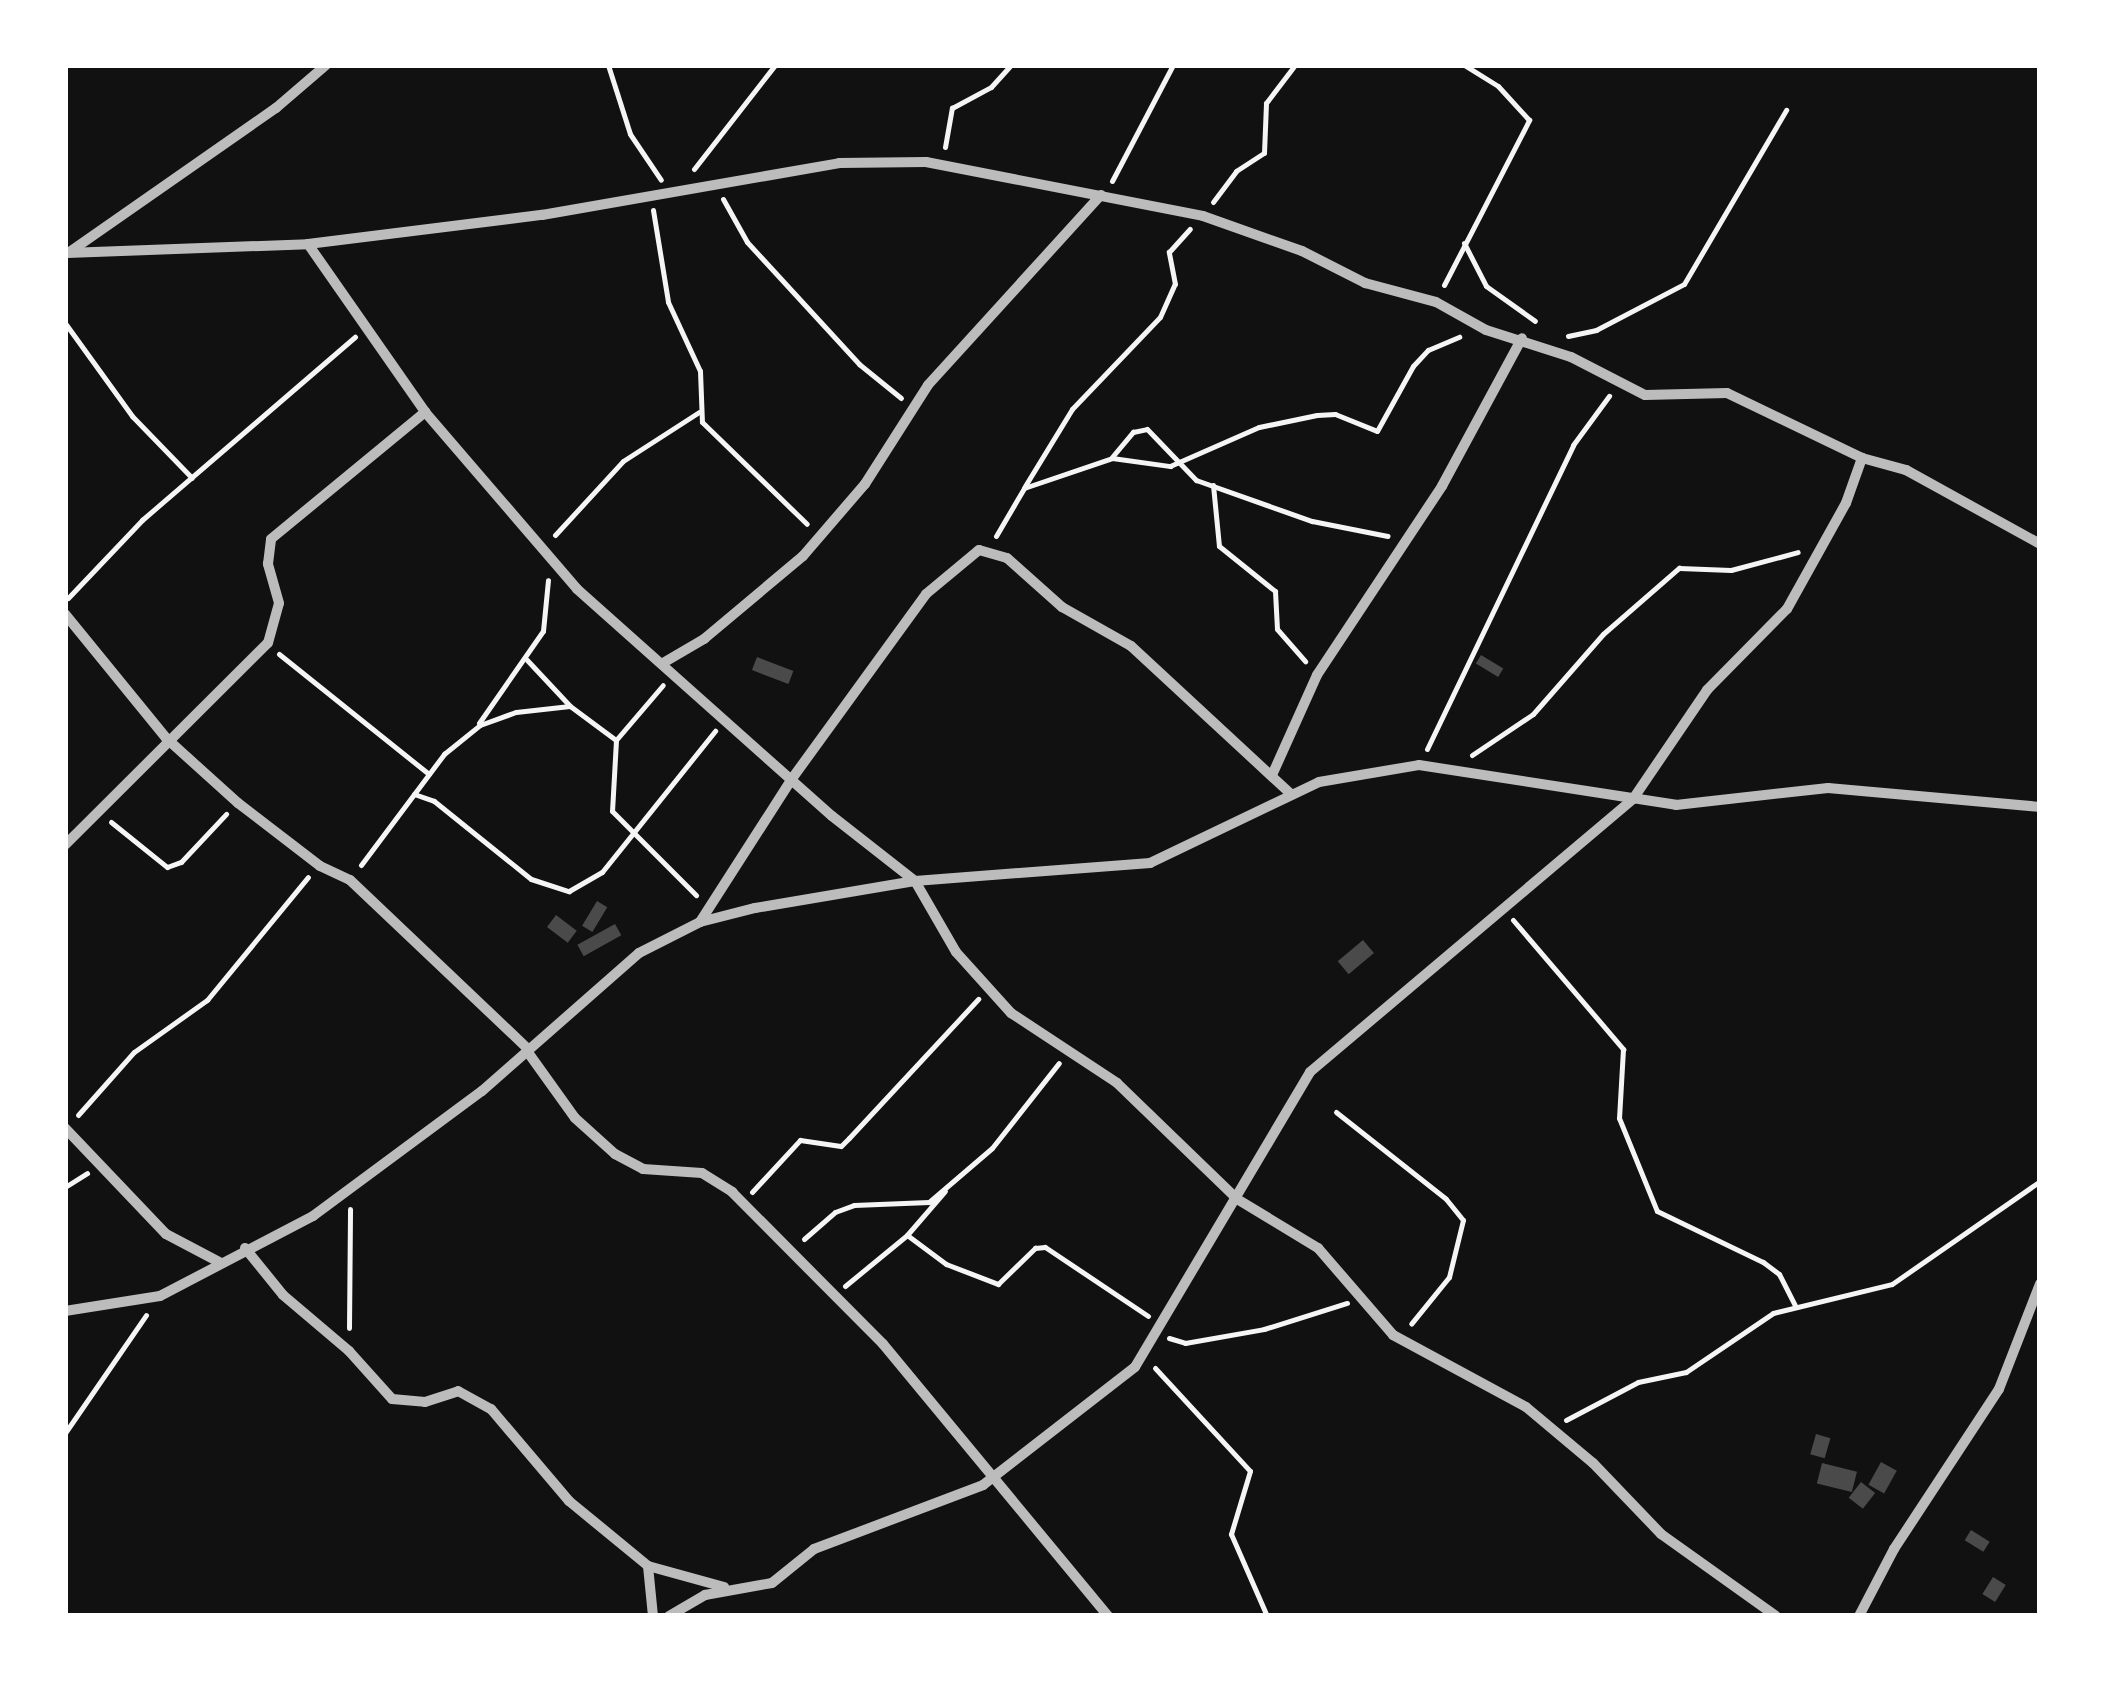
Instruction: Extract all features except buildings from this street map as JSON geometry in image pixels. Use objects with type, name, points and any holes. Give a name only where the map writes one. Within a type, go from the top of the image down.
[{"type":"street","points":[[66,254],[276,108],[326,65]]},
{"type":"street","points":[[66,254],[308,244],[870,160],[934,163],[1203,216],[1302,251],[1365,283],[1436,302],[1486,330],[1522,338],[1650,396],[1727,393],[1862,458],[1906,470],[2040,544]]},
{"type":"street","points":[[663,663],[754,600],[820,536],[915,409],[928,385],[1100,195]]},
{"type":"street","points":[[308,244],[368,324],[425,412],[545,552],[791,780],[916,881],[956,952],[1011,1013],[1118,1083],[1237,1199],[1318,1248],[1400,1338],[1502,1389],[1593,1463],[1661,1534],[1776,1616]]},
{"type":"street","points":[[1272,773],[1317,674],[1442,486],[1522,338]]},
{"type":"street","points":[[65,844],[166,738],[268,643],[279,602],[268,564],[271,540],[425,412]]},
{"type":"street","points":[[669,1616],[728,1588],[772,1583],[814,1550],[936,1506],[996,1474],[1110,1389],[1142,1355],[1310,1072],[1407,984],[1504,910],[1634,799],[1707,690],[1782,617],[1817,547],[1846,503],[1862,458]]},
{"type":"street","points":[[700,922],[791,780],[926,594],[968,554],[989,550],[1062,606],[1131,646],[1290,793]]},
{"type":"street","points":[[65,614],[166,738],[238,803],[320,866],[350,880],[528,1051],[574,1118],[615,1154],[643,1170],[702,1173],[743,1203],[996,1474],[1108,1616]]},
{"type":"street","points":[[65,1311],[160,1296],[352,1192],[528,1051],[624,964],[700,922],[916,881],[1150,863],[1198,845],[1290,793],[1318,782],[1419,765],[1696,806],[1778,789],[1828,788],[2040,806]]},
{"type":"street","points":[[66,1128],[166,1234],[219,1262]]},
{"type":"street","points":[[245,1248],[282,1295],[349,1351],[392,1399],[425,1402],[458,1391],[482,1401],[568,1501],[648,1566],[728,1588]]},
{"type":"street","points":[[1860,1616],[1894,1550],[1999,1390],[2040,1284]]},
{"type":"street","points":[[648,1566],[652,1616]]},
{"type":"path","points":[[608,65],[626,126],[666,192]]},
{"type":"path","points":[[775,65],[666,192],[658,257],[668,302],[700,371],[699,412],[720,445],[820,536]]},
{"type":"path","points":[[934,163],[950,139],[952,108],[991,86],[1011,65]]},
{"type":"path","points":[[1100,195],[1142,133],[1173,65]]},
{"type":"path","points":[[989,550],[1072,408],[1160,318],[1175,284],[1168,252],[1203,216],[1236,171],[1264,153],[1266,103],[1295,65]]},
{"type":"path","points":[[1436,302],[1529,120],[1498,86],[1464,65]]},
{"type":"path","points":[[1551,332],[1596,330],[1684,284],[1786,110]]},
{"type":"path","points":[[717,184],[748,242],[858,364],[915,409]]},
{"type":"path","points":[[1464,243],[1486,286],[1542,327]]},
{"type":"path","points":[[1508,334],[1535,321]]},
{"type":"path","points":[[65,323],[132,416],[192,478]]},
{"type":"path","points":[[65,602],[192,478],[368,324]]},
{"type":"path","points":[[1024,488],[1112,458],[1155,467],[1183,463],[1259,427],[1317,415],[1335,414],[1377,431],[1428,350],[1486,330]]},
{"type":"path","points":[[1419,765],[1573,445],[1594,408],[1622,384]]},
{"type":"path","points":[[350,880],[429,774],[474,730],[527,660],[543,632],[545,552],[623,461],[699,412]]},
{"type":"path","points":[[1112,458],[1133,432],[1147,429],[1196,480],[1312,521],[1406,538]]},
{"type":"path","points":[[1212,485],[1218,546],[1275,591],[1277,629],[1317,674]]},
{"type":"path","points":[[1453,768],[1533,714],[1603,634],[1679,568],[1743,568],[1817,547]]},
{"type":"path","points":[[268,643],[429,774]]},
{"type":"path","points":[[527,660],[570,706],[616,740]]},
{"type":"path","points":[[674,672],[616,740],[608,800],[708,908]]},
{"type":"path","points":[[474,730],[516,712],[570,706]]},
{"type":"path","points":[[414,794],[434,801],[550,890],[586,885],[726,716]]},
{"type":"path","points":[[98,810],[152,861],[167,866],[181,862],[238,803]]},
{"type":"path","points":[[66,1128],[134,1052],[206,1000],[320,866]]},
{"type":"path","points":[[1504,910],[1622,1049],[1619,1118],[1657,1211],[1763,1262],[1779,1274],[1795,1306]]},
{"type":"path","points":[[743,1203],[800,1140],[832,1146],[849,1138],[986,989]]},
{"type":"path","points":[[833,1296],[907,1234],[1042,1092],[1068,1047]]},
{"type":"path","points":[[1336,1112],[1446,1198],[1463,1220],[1448,1277],[1400,1338]]},
{"type":"path","points":[[65,1188],[98,1166]]},
{"type":"path","points":[[1550,1429],[1638,1382],[1686,1372],[1773,1313],[1892,1284],[2040,1181]]},
{"type":"path","points":[[792,1253],[835,1212],[928,1202],[947,1189]]},
{"type":"path","points":[[349,1351],[352,1192]]},
{"type":"path","points":[[907,1234],[946,1264],[998,1284],[1036,1248],[1045,1247],[1159,1324],[1165,1336],[1185,1344],[1264,1329],[1364,1297]]},
{"type":"path","points":[[65,1433],[160,1296]]},
{"type":"path","points":[[1142,1355],[1250,1471],[1232,1534],[1266,1616]]}]
